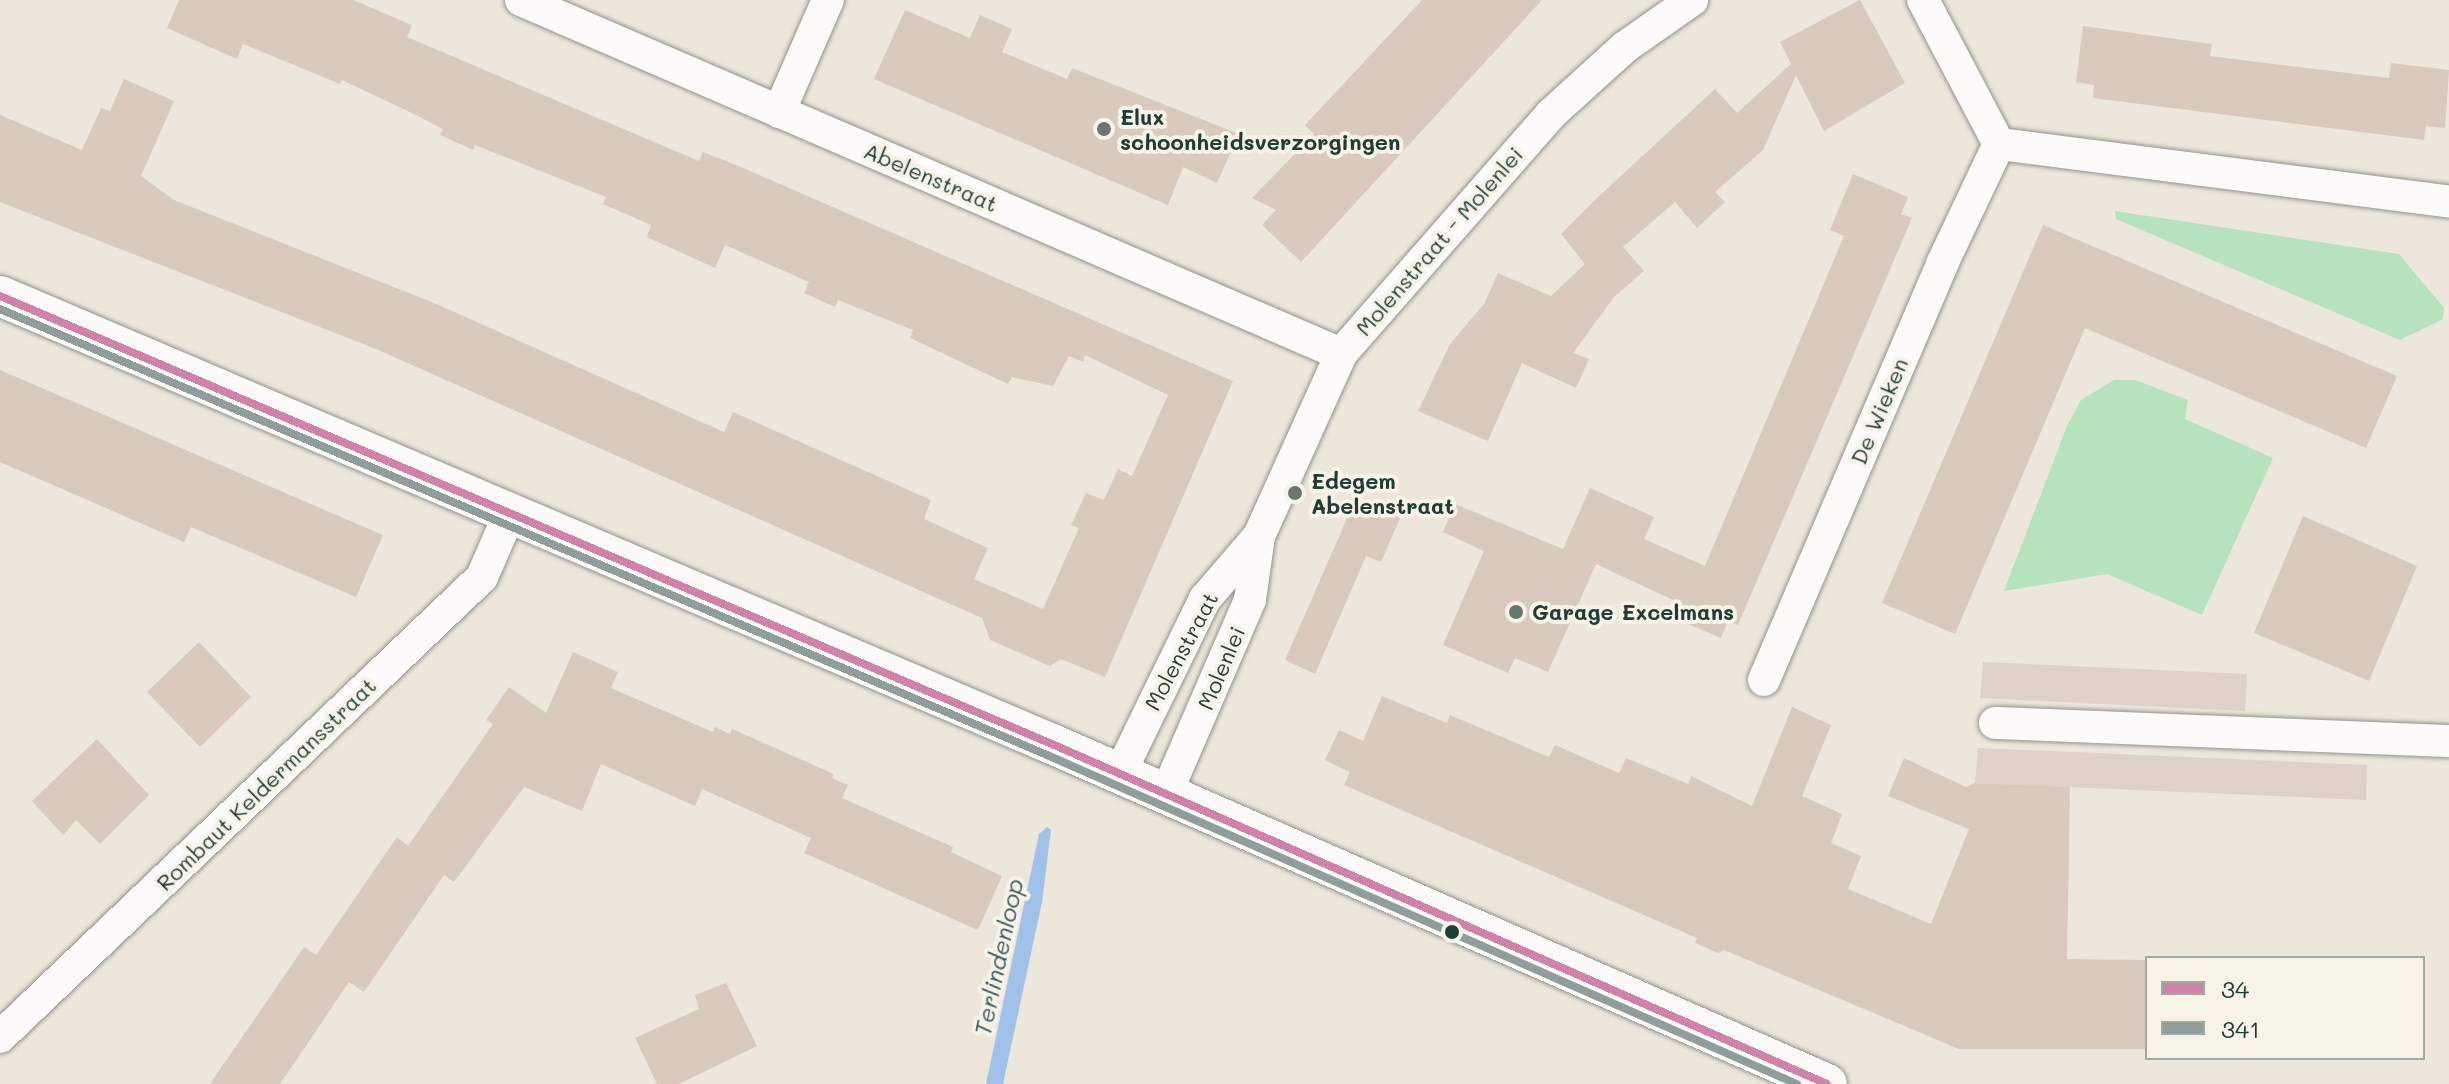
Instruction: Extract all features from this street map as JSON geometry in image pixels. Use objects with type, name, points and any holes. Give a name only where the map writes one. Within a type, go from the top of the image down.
[{"type":"street","name":"Abelenstraat","points":[[521,0],[1341,354]]},
{"type":"street","points":[[779,112],[828,0]]},
{"type":"street","name":"Molenstraat - Molenlei","points":[[1259,536],[1341,354],[1550,115],[1625,47],[1692,0]]},
{"type":"street","points":[[1923,0],[1999,144],[2449,202]]},
{"type":"street","name":"De Wieken","points":[[1764,680],[1936,278],[1999,144]]},
{"type":"street","points":[[0,296],[1166,794],[1827,1084]]},
{"type":"street","name":"Rombaut Keldermansstraat","points":[[0,1037],[482,577],[509,515]]},
{"type":"street","name":"Molenstraat","points":[[1119,775],[1205,599],[1259,536]]},
{"type":"street","name":"Molenlei","points":[[1166,794],[1250,600],[1259,536]]},
{"type":"street","points":[[1995,723],[2449,741]]},
{"type":"shaded area","points":[[1983,662],[2247,674],[2245,711],[1980,698]]},
{"type":"shaded area","points":[[1978,748],[2367,765],[2366,800],[1975,783]]},
{"type":"green space","points":[[2115,211],[2399,254],[2444,308],[2443,319],[2400,340],[2116,219]]},
{"type":"green space","points":[[2114,380],[2135,380],[2188,400],[2185,419],[2273,458],[2202,615],[2107,574],[2004,591],[2067,426],[2081,400]]},
{"type":"water","points":[[1047,827],[1051,830],[1042,902],[1003,1084],[986,1084],[1039,834]]},
{"type":"building","points":[[179,0],[353,0],[412,25],[407,37],[699,161],[703,152],[741,167],[1233,381],[1105,677],[1061,659],[1050,666],[990,640],[982,618],[376,349],[0,202],[0,115],[82,150],[101,108],[110,111],[124,79],[174,101],[141,176],[174,200],[434,303],[724,432],[733,412],[931,500],[924,519],[988,548],[974,579],[1043,609],[1079,528],[1071,525],[1086,493],[1104,500],[1118,469],[1132,476],[1168,395],[1085,355],[1083,362],[1069,356],[1053,386],[1012,377],[1008,384],[910,338],[913,330],[838,300],[835,307],[804,293],[809,282],[725,245],[715,268],[647,237],[651,225],[603,204],[606,197],[475,145],[473,150],[440,135],[443,129],[342,80],[340,84],[243,44],[237,59],[167,28]]},
{"type":"building","points":[[1422,0],[1542,0],[1301,262],[1262,225],[1276,210],[1252,198],[1314,134],[1305,125]]},
{"type":"building","points":[[1860,0],[1905,83],[1824,131],[1796,75],[1763,150],[1715,192],[1725,202],[1697,228],[1675,202],[1623,247],[1644,271],[1614,297],[1573,353],[1589,359],[1576,388],[1522,363],[1488,441],[1418,411],[1450,344],[1484,304],[1498,273],[1551,296],[1585,264],[1561,234],[1596,199],[1715,89],[1737,113],[1791,64],[1780,42]]},
{"type":"building","points":[[905,10],[970,38],[980,15],[1012,29],[1002,52],[1067,79],[1072,68],[1239,134],[1217,183],[1183,167],[1168,205],[874,79]]},
{"type":"building","points":[[2083,26],[2212,44],[2210,56],[2389,78],[2391,63],[2449,70],[2445,128],[2426,126],[2424,140],[2093,98],[2094,85],[2076,82]]},
{"type":"building","points":[[1853,174],[1908,197],[1901,214],[1912,218],[1738,625],[1728,621],[1721,638],[1667,615],[1673,600],[1596,564],[1548,672],[1515,658],[1508,673],[1443,645],[1484,551],[1443,532],[1455,504],[1563,549],[1590,488],[1654,517],[1644,539],[1705,566],[1844,236],[1830,230]]},
{"type":"building","points":[[2043,225],[2397,376],[2366,448],[2085,328],[1955,634],[1882,603]]},
{"type":"building","points":[[0,370],[383,535],[356,597],[191,527],[184,542],[0,462]]},
{"type":"building","points":[[1356,498],[1400,518],[1381,562],[1366,556],[1315,674],[1285,660]]},
{"type":"building","points":[[2303,516],[2417,566],[2369,681],[2254,633]]},
{"type":"building","points":[[199,642],[251,697],[200,747],[147,692]]},
{"type":"building","points":[[573,652],[618,672],[611,688],[713,732],[715,727],[730,734],[732,729],[834,774],[832,778],[848,785],[842,798],[953,847],[951,852],[1002,876],[978,930],[804,853],[811,838],[702,789],[695,806],[601,764],[582,811],[524,787],[454,882],[444,875],[364,992],[349,982],[280,1084],[210,1084],[304,947],[316,955],[397,837],[408,846],[493,724],[486,720],[509,687],[546,713]]},
{"type":"building","points":[[1382,696],[1447,723],[1450,715],[1549,757],[1555,745],[1619,773],[1626,758],[1688,784],[1691,776],[1752,806],[1792,707],[1831,725],[1802,796],[1842,814],[1831,843],[1861,856],[1848,889],[1931,924],[1969,829],[1888,796],[1904,758],[1966,787],[1975,783],[2070,787],[2067,959],[2145,960],[2145,1049],[1959,1049],[1724,950],[1718,953],[1695,943],[1697,938],[1344,785],[1350,772],[1325,760],[1339,730],[1363,741]]},
{"type":"building","points":[[97,739],[149,795],[100,844],[76,820],[63,835],[32,801]]},
{"type":"building","points":[[726,983],[757,1046],[679,1084],[657,1084],[635,1038],[699,1009],[695,995]]},
{"type":"transit line","name":"34","points":[[0,296],[1052,744],[1827,1084]]},
{"type":"transit line","name":"341","points":[[0,309],[1047,755],[1797,1084]]},
{"type":"place","name":"Elux schoonheidsverzorgingen","points":[[1104,129]]},
{"type":"place","name":"Edegem Abelenstraat","points":[[1295,493]]},
{"type":"place","name":"Garage Excelmans","points":[[1516,612]]},
{"type":"water label","name":"Terlindenloop","points":[[998,957]]}]
